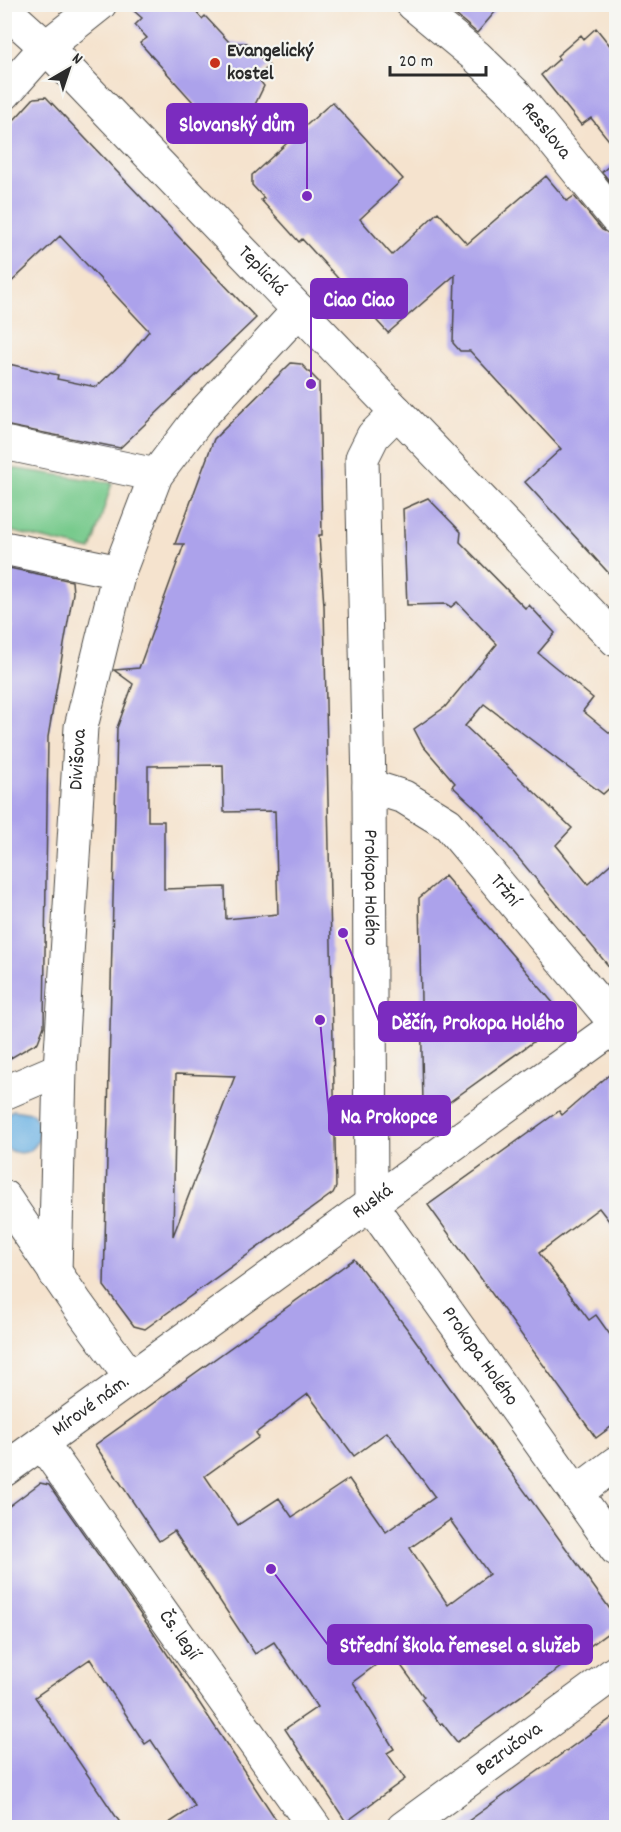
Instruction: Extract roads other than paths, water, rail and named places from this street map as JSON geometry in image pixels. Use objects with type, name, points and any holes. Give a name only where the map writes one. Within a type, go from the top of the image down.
[{"type":"street","points":[[4,94],[46,47],[100,4]]},
{"type":"street","name":"Resslova","points":[[413,4],[477,57],[516,95],[616,218]]},
{"type":"street","name":"Teplická","points":[[4,9],[46,47],[616,640]]},
{"type":"street","name":"Divišova","points":[[55,1273],[60,1069],[81,727],[119,572],[156,475],[200,417],[299,310]]},
{"type":"street","name":"Prokopa Holého","points":[[397,412],[373,436],[362,458],[369,786],[371,1205],[616,1549]]},
{"type":"street","points":[[4,443],[156,475]]},
{"type":"street","points":[[4,548],[119,572]]},
{"type":"street","name":"Tržní","points":[[369,786],[405,797],[448,824],[616,1025]]},
{"type":"street","name":"Ruská","points":[[131,1378],[616,1025]]},
{"type":"street","points":[[4,1093],[60,1069]]},
{"type":"street","name":"Mírové nám.","points":[[4,1197],[55,1273],[131,1378],[4,1470]]},
{"type":"street","name":"Čs. legií","points":[[42,1443],[315,1827]]},
{"type":"street","points":[[576,1493],[616,1463]]},
{"type":"street","name":"Bezručova","points":[[403,1827],[616,1672]]},
{"type":"water","points":[[13,1110],[32,1113],[38,1122],[40,1131],[35,1146],[22,1153],[5,1147],[5,1115]]},
{"type":"place","name":"Evangelický kostel","points":[[215,63]]},
{"type":"place","name":"Slovanský dům","points":[[307,196]]},
{"type":"place","name":"Ciao Ciao","points":[[311,384]]},
{"type":"place","name":"Děčín, Prokopa Holého","points":[[343,933]]},
{"type":"place","name":"Na Prokopce","points":[[320,1020]]},
{"type":"place","name":"Střední škola řemesel a služeb","points":[[271,1569]]}]
